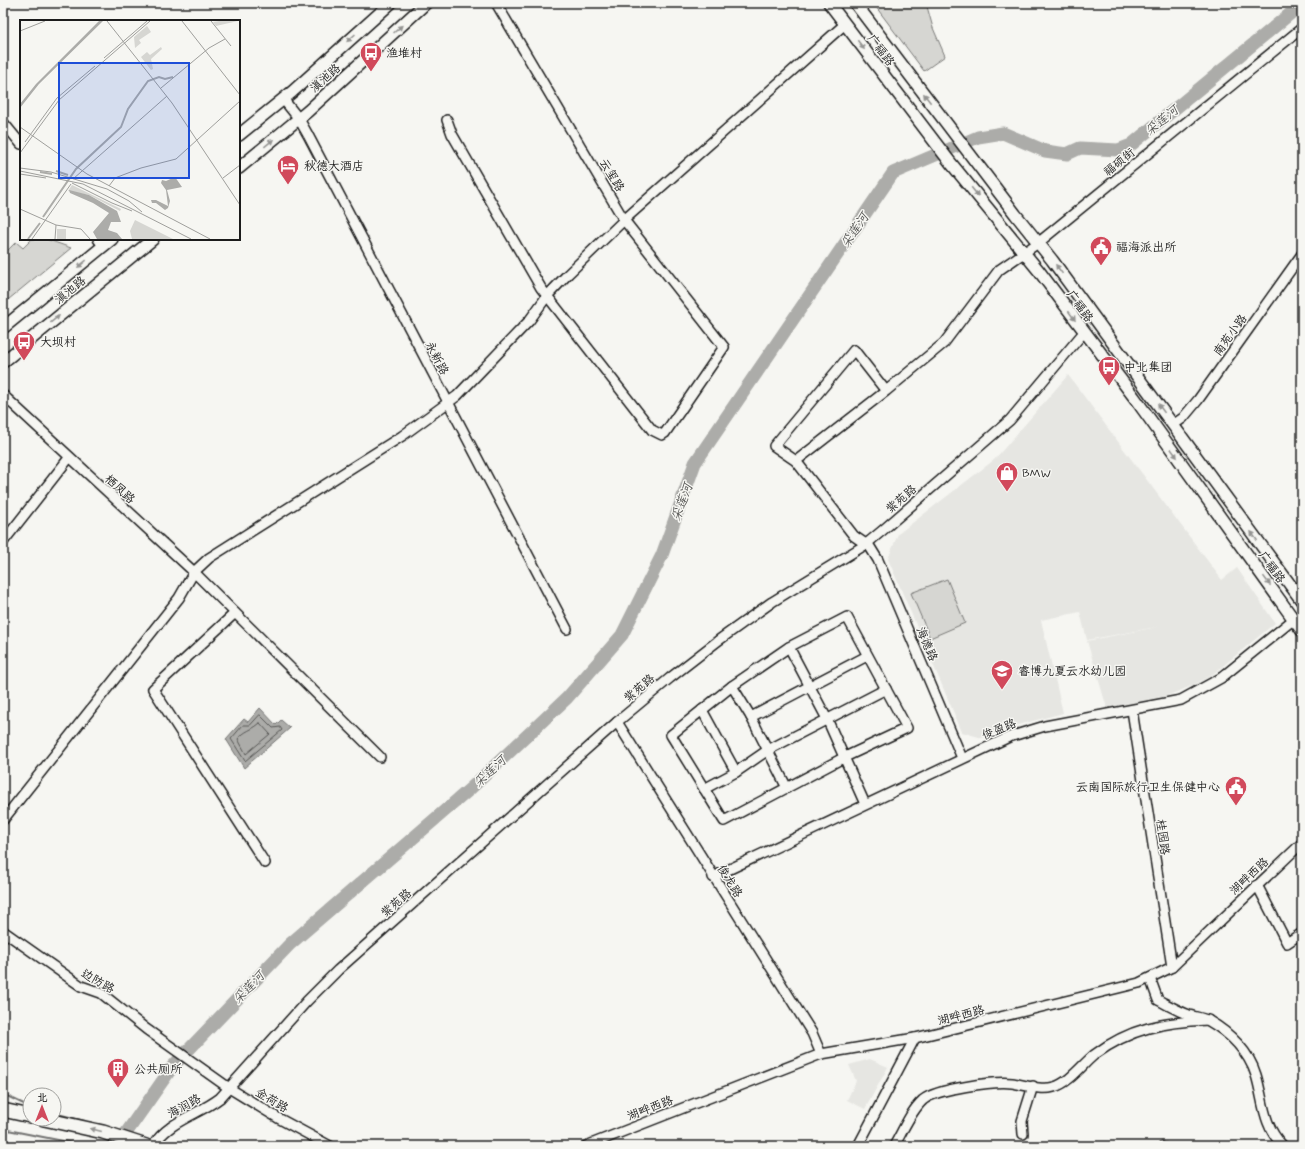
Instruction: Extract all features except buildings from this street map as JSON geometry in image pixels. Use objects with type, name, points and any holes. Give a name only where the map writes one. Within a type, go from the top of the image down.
[{"type":"highway","points":[[3,1110],[22,1114]]},
{"type":"highway","points":[[62,1123],[146,1146]]},
{"type":"main road","name":"滇池路","points":[[240,134],[283,99],[391,3]]},
{"type":"main road","name":"滇池路","points":[[240,167],[299,119],[426,3]]},
{"type":"main road","name":"广福路","points":[[829,3],[950,162],[1024,252],[1134,397],[1302,631]]},
{"type":"main road","name":"广福路","points":[[855,3],[1038,243],[1302,601]]},
{"type":"main road","name":"滇池路","points":[[3,362],[152,240]]},
{"type":"main road","name":"滇池路","points":[[3,328],[104,241]]},
{"type":"street","name":"云玺路","points":[[496,3],[624,220],[724,347],[682,410],[662,435],[652,430],[547,296]]},
{"type":"street","points":[[3,820],[180,598],[194,572],[208,558],[402,436],[457,396],[529,320],[547,296],[624,220],[845,24]]},
{"type":"street","name":"福硕街","points":[[796,461],[886,391],[944,343],[999,270],[1038,243],[1302,28]]},
{"type":"street","name":"永新路","points":[[283,99],[299,119],[567,629]]},
{"type":"street","points":[[447,120],[452,134],[547,296]]},
{"type":"street","points":[[3,122],[20,143]]},
{"type":"street","name":"南苑小路","points":[[1173,425],[1183,418],[1198,400],[1302,254]]},
{"type":"street","name":"紫苑路","points":[[229,1088],[307,1001],[338,970],[617,722],[719,640],[772,602],[865,545],[1010,420],[1084,332]]},
{"type":"street","name":"海德路","points":[[886,391],[854,350],[774,446],[796,461],[854,536],[870,547],[878,560],[962,758]]},
{"type":"street","name":"栖凤路","points":[[3,395],[68,458],[194,572],[380,757]]},
{"type":"street","points":[[3,542],[68,458]]},
{"type":"street","points":[[235,613],[153,689],[265,863]]},
{"type":"street","points":[[847,617],[868,656],[907,728],[846,757],[724,821],[671,736],[732,686],[789,647],[847,617]]},
{"type":"street","name":"俊盈路","points":[[713,877],[962,758],[1026,731],[1181,700],[1206,688],[1240,664],[1294,619]]},
{"type":"street","points":[[789,647],[828,719],[846,757],[848,768],[865,804]]},
{"type":"street","points":[[751,717],[868,656]]},
{"type":"street","points":[[732,686],[751,717],[787,788]]},
{"type":"street","points":[[704,789],[736,772],[768,750],[886,690]]},
{"type":"street","points":[[702,710],[736,772]]},
{"type":"street","name":"桂园路","points":[[1132,710],[1172,967]]},
{"type":"street","name":"俊龙路","points":[[617,722],[812,1033],[821,1054]]},
{"type":"street","name":"湖畔西路","points":[[586,1146],[821,1054],[915,1038],[1139,983],[1172,967],[1302,843]]},
{"type":"street","points":[[1257,885],[1272,911],[1281,934],[1287,943],[1302,933]]},
{"type":"street","name":"边防路","points":[[3,931],[81,986],[101,994],[204,1070]]},
{"type":"street","points":[[1150,978],[1158,1000],[1188,1015],[1208,1020],[1227,1033],[1240,1046],[1250,1059],[1257,1076],[1264,1116],[1274,1135],[1283,1146]]},
{"type":"street","points":[[894,1146],[912,1113],[924,1100],[936,1092],[997,1083],[1055,1087],[1069,1078],[1094,1056],[1113,1043],[1141,1030],[1161,1024],[1208,1020]]},
{"type":"street","points":[[858,1146],[915,1038]]},
{"type":"street","name":"金荷路","points":[[204,1070],[229,1088],[278,1118],[330,1146]]},
{"type":"street","points":[[1023,1134],[1022,1121],[1033,1086]]},
{"type":"street","name":"海润路","points":[[153,1146],[167,1129],[183,1118],[206,1109],[220,1098],[229,1088]]},
{"type":"shaded area","points":[[873,3],[926,3],[933,28],[945,56],[924,71]]},
{"type":"shaded area","points":[[31,240],[49,240],[71,248],[3,304],[3,255],[16,242],[23,248]]},
{"type":"shaded area","points":[[1068,375],[1222,580],[1237,568],[1275,623],[1212,675],[1194,685],[1167,696],[1107,708],[1087,641],[1162,626],[1087,640],[1080,612],[1041,620],[1063,713],[1018,725],[982,738],[962,732],[888,559],[898,534],[994,460]]},
{"type":"shaded area","points":[[947,579],[965,623],[930,638],[911,593]]},
{"type":"shaded area","points":[[870,1059],[888,1067],[865,1109],[847,1100],[856,1081],[849,1065]]},
{"type":"water","points":[[260,708],[276,725],[281,720],[290,728],[244,768],[226,739],[244,719],[248,722]]},
{"type":"water","points":[[1162,1141],[1173,1146],[1154,1146]]},
{"type":"waterway","name":"采莲河","points":[[117,1146],[173,1066],[290,944],[470,789],[567,698],[622,635],[662,555],[695,463],[893,173],[978,137],[1003,133],[1045,151],[1067,154],[1080,148],[1118,150],[1131,145],[1302,4]]},
{"type":"waterway","points":[[3,1094],[22,1103]]},
{"type":"waterway","points":[[62,1115],[85,1121]]},
{"type":"waterway","points":[[3,1129],[88,1146]]},
{"type":"place","name":"渔堆村","points":[[371,72]]},
{"type":"place","name":"秋德大酒店","points":[[288,186]]},
{"type":"place","name":"福海派出所","points":[[1101,266]]},
{"type":"place","name":"大坝村","points":[[24,362]]},
{"type":"place","name":"中北集团","points":[[1109,386]]},
{"type":"place","name":"BMW","points":[[1007,492]]},
{"type":"place","name":"睿博九夏云水幼儿园","points":[[1002,690]]},
{"type":"place","name":"云南国际旅行卫生保健中心","points":[[1236,806]]},
{"type":"place","name":"公共厕所","points":[[118,1088]]}]
